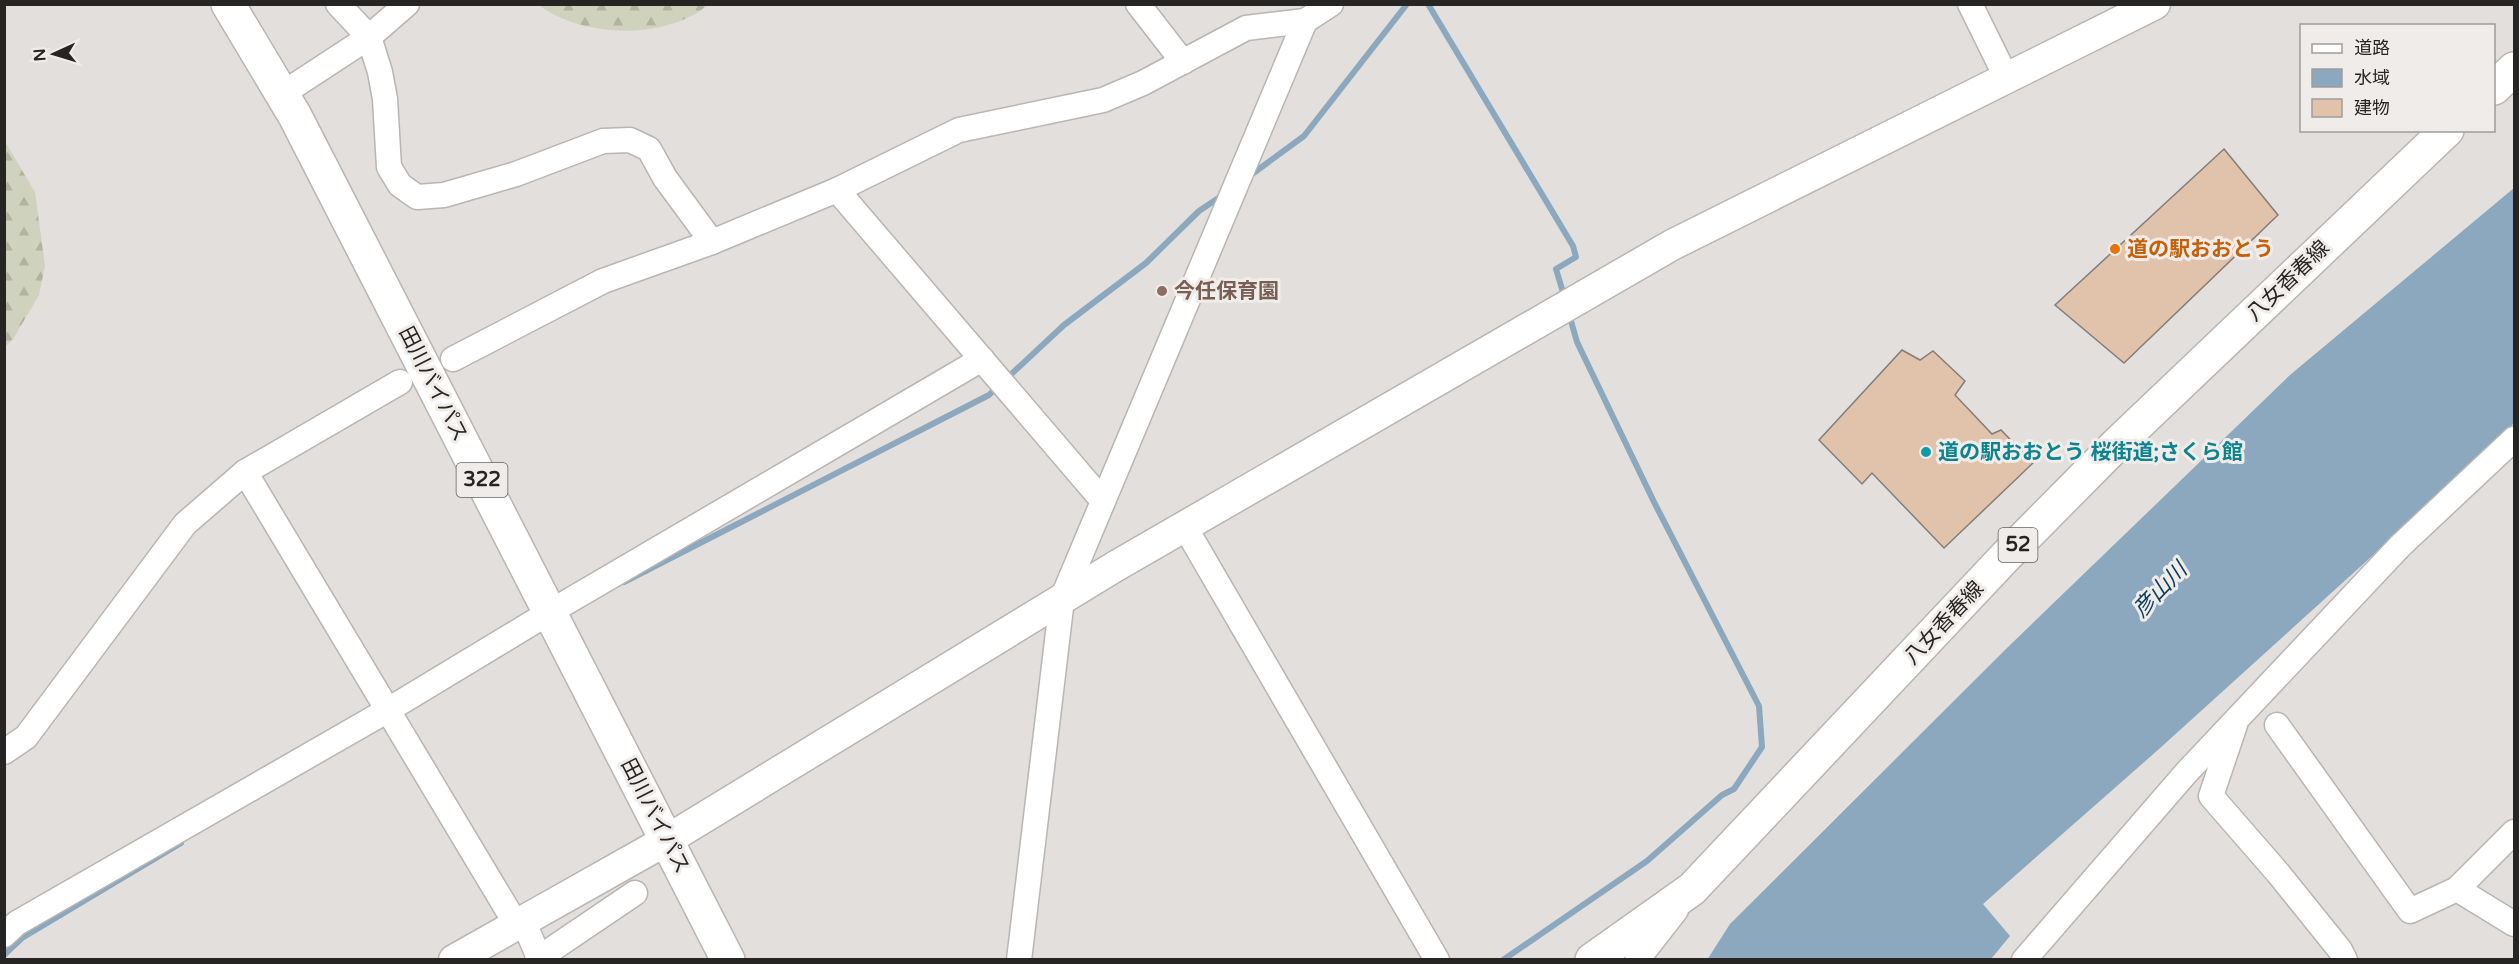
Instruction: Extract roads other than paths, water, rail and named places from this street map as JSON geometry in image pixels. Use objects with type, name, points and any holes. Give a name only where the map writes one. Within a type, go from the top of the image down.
[{"type":"main road","name":"田川バイパス","points":[[228,4],[282,93],[729,960]]},
{"type":"main road","points":[[2495,86],[2514,69]]},
{"type":"main road","name":"八女香春線","points":[[1592,960],[1692,889],[2008,554],[2108,454],[2445,132]]},
{"type":"street","points":[[338,4],[369,37],[385,99],[389,166],[400,185],[417,196],[444,195],[541,165],[603,141],[630,140],[649,149],[665,178],[712,242]]},
{"type":"street","points":[[282,93],[369,37],[406,4]]},
{"type":"street","points":[[1138,4],[1183,62]]},
{"type":"street","points":[[453,359],[603,281],[712,242],[837,190],[959,130],[1103,100],[1143,83],[1246,28],[1305,21],[1331,4]]},
{"type":"street","points":[[1970,4],[2007,79]]},
{"type":"street","points":[[454,960],[667,840],[1062,599],[1672,245],[2155,4]]},
{"type":"street","points":[[1019,960],[1062,599],[1305,21]]},
{"type":"street","points":[[837,190],[1103,501]]},
{"type":"street","points":[[4,935],[17,923],[388,710],[550,612],[982,359]]},
{"type":"street","points":[[4,752],[26,737],[185,524],[245,472],[400,382]]},
{"type":"street","points":[[2024,960],[2186,772],[2400,546],[2514,439]]},
{"type":"street","points":[[245,472],[519,922],[538,959],[635,893]]},
{"type":"street","points":[[1185,527],[1437,960]]},
{"type":"street","points":[[2238,717],[2211,796],[2278,873],[2340,950],[2344,960]]},
{"type":"street","points":[[2277,724],[2410,911],[2457,889],[2514,832]]},
{"type":"street","points":[[1636,960],[1692,889]]},
{"type":"street","points":[[2457,889],[2514,924]]},
{"type":"water","name":"彦山川","points":[[2514,188],[2514,423],[2488,451],[2159,749],[1983,904],[2010,936],[1991,959],[1707,960],[1730,924],[2008,647],[2290,375]]},
{"type":"waterway","points":[[1248,177],[1304,136],[1407,4]]},
{"type":"waterway","points":[[1428,4],[1573,246],[1576,257],[1556,269],[1565,299]]},
{"type":"waterway","points":[[1005,380],[1064,325],[1146,263],[1199,211],[1223,195]]},
{"type":"waterway","points":[[1503,960],[1647,861],[1722,795],[1734,789],[1762,747],[1759,706],[1654,502],[1577,342],[1569,314]]},
{"type":"waterway","points":[[624,582],[989,395],[997,387]]},
{"type":"waterway","points":[[4,955],[22,938],[181,843]]},
{"type":"place","name":"道の駅おおとう","points":[[2115,249]]},
{"type":"place","name":"今任保育園","points":[[1162,291]]},
{"type":"place","name":"道の駅おおとう 桜街道;さくら館","points":[[1926,452]]}]
